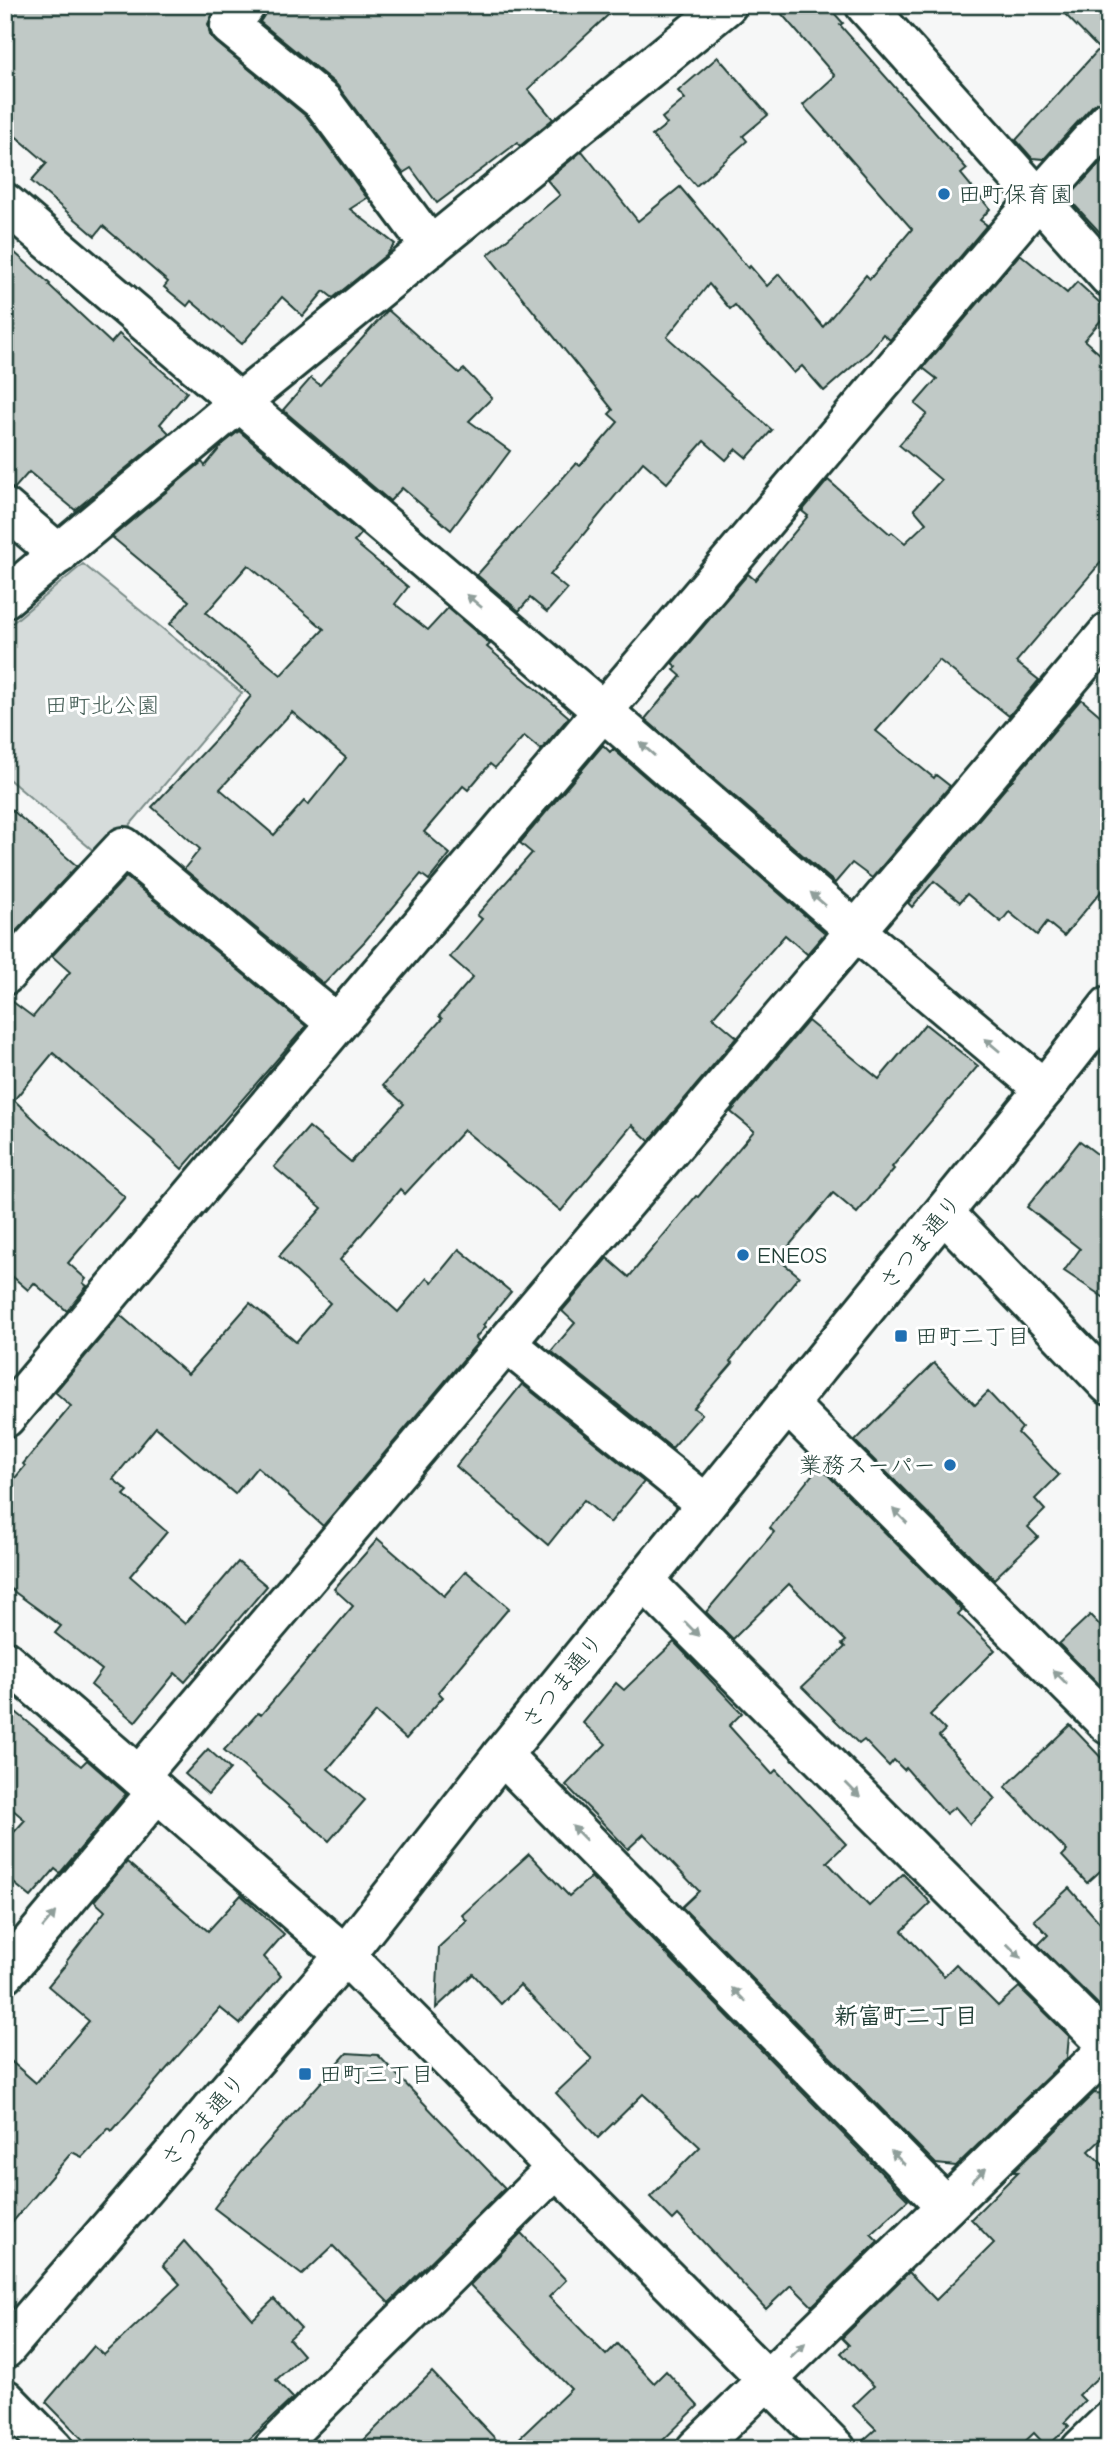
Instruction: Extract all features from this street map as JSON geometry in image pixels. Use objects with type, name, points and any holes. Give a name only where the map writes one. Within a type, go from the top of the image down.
[{"type":"street","points":[[246,5],[230,26],[323,102],[430,247]]},
{"type":"street","points":[[5,598],[240,402],[727,5]]},
{"type":"street","points":[[865,5],[1109,277]]},
{"type":"street","points":[[5,1418],[1038,199],[1109,120]]},
{"type":"street","points":[[5,203],[1044,1089]]},
{"type":"street","points":[[5,508],[59,554]]},
{"type":"street","points":[[5,1973],[148,1784],[506,1343],[1109,632]]},
{"type":"street","points":[[5,975],[124,847],[337,1024]]},
{"type":"street","name":"さつま通り","points":[[5,2349],[345,1955],[502,1755],[944,1213],[1109,1006]]},
{"type":"street","points":[[944,1213],[1109,1385]]},
{"type":"street","points":[[506,1343],[706,1504]]},
{"type":"street","points":[[787,1404],[1109,1725]]},
{"type":"street","points":[[644,1581],[1109,2047],[696,2449]]},
{"type":"street","points":[[5,1660],[345,1955],[836,2449]]},
{"type":"street","points":[[502,1755],[946,2206]]},
{"type":"street","points":[[273,2449],[556,2168]]},
{"type":"street","points":[[5,2399],[54,2449]]},
{"type":"street","points":[[1081,2449],[1109,2422]]},
{"type":"green space","name":"田町北公園","points":[[83,564],[242,693],[102,858],[5,776],[5,629]]},
{"type":"building","points":[[5,5],[218,5],[208,24],[210,35],[307,117],[367,198],[350,209],[395,244],[386,255],[333,298],[324,291],[303,316],[282,297],[242,344],[191,301],[187,306],[164,287],[168,282],[103,226],[95,236],[31,181],[47,163],[5,127]]},
{"type":"building","points":[[269,5],[619,5],[528,89],[553,119],[520,146],[517,143],[437,203],[411,168],[403,173],[337,85],[260,22]]},
{"type":"building","points":[[774,5],[827,5],[843,23],[840,25],[967,169],[961,174],[990,209],[980,220],[987,225],[890,340],[883,334],[870,351],[824,391],[802,366],[794,373],[735,305],[730,309],[709,284],[667,337],[772,430],[747,458],[736,449],[726,460],[704,441],[667,483],[643,462],[550,575],[567,589],[547,612],[530,598],[519,611],[477,575],[576,463],[580,466],[618,422],[609,414],[613,410],[488,255],[560,195],[547,180],[582,151],[638,221],[680,187],[748,268],[750,266],[767,286],[779,274],[823,327],[866,275],[870,279],[912,229],[803,105],[835,76]]},
{"type":"building","points":[[1056,5],[1109,5],[1109,99],[1093,105],[1044,159],[1032,158],[1016,140],[1099,49]]},
{"type":"building","points":[[718,57],[768,115],[743,136],[747,141],[696,186],[652,136],[667,124],[662,118],[685,99],[678,91]]},
{"type":"building","points":[[1109,153],[1109,242],[1068,198]]},
{"type":"building","points":[[5,244],[111,343],[119,334],[187,392],[160,424],[169,433],[75,510],[29,472],[14,489],[5,487]]},
{"type":"building","points":[[1020,254],[1067,293],[1077,282],[1109,311],[1084,340],[1109,362],[1109,553],[1016,662],[1039,680],[1009,716],[939,660],[876,731],[934,778],[936,775],[950,786],[872,878],[852,863],[835,883],[645,719],[681,676],[674,670],[677,667],[672,663],[748,574],[755,580],[808,516],[802,511],[828,480],[890,534],[892,532],[905,543],[926,523],[914,509],[941,480],[899,445],[927,414],[915,404],[937,379],[923,368]]},
{"type":"building","points":[[388,310],[459,373],[464,369],[492,398],[469,421],[510,451],[451,530],[402,488],[390,501],[283,410],[311,378],[320,385]]},
{"type":"building","points":[[239,431],[361,534],[354,542],[408,587],[395,604],[428,630],[448,608],[490,644],[487,647],[569,717],[541,750],[524,736],[495,768],[490,764],[468,790],[463,786],[424,832],[450,854],[429,880],[421,874],[365,941],[324,984],[184,869],[200,849],[152,807],[216,739],[251,696],[170,624],[189,601],[112,537],[202,462],[205,466],[224,443]],"holes":[[[248,565],[324,629],[281,675],[206,613]],[[292,712],[346,758],[308,805],[304,801],[274,835],[220,789]]]},
{"type":"building","points":[[1081,699],[1109,723],[1109,882],[1064,936],[1047,922],[1037,935],[1009,912],[1001,922],[967,894],[960,902],[934,881],[912,907],[908,903]]},
{"type":"building","points":[[603,745],[610,752],[613,749],[825,933],[807,954],[785,935],[713,1017],[737,1037],[649,1141],[632,1125],[561,1211],[464,1130],[405,1194],[400,1189],[340,1260],[398,1312],[427,1278],[432,1282],[459,1249],[511,1292],[483,1325],[485,1327],[475,1338],[479,1341],[323,1526],[257,1467],[235,1494],[156,1427],[113,1479],[128,1491],[124,1495],[167,1532],[130,1576],[185,1624],[238,1562],[267,1586],[185,1682],[175,1673],[135,1722],[91,1685],[102,1670],[55,1633],[61,1626],[5,1585],[5,1490],[71,1406],[55,1392],[120,1315],[188,1374],[250,1303],[296,1342],[330,1303],[279,1256],[322,1208],[274,1167],[309,1127],[351,1162],[404,1104],[383,1085],[442,1019],[439,1016],[473,977],[450,957],[482,919],[477,915],[532,853],[520,843]]},
{"type":"building","points":[[5,804],[77,866],[5,943]]},
{"type":"building","points":[[126,877],[306,1026],[182,1169],[53,1053],[14,1100],[125,1197],[68,1263],[86,1279],[83,1283],[87,1286],[67,1311],[34,1283],[28,1290],[5,1270],[5,996],[33,1017],[70,972],[52,956]]},
{"type":"building","points":[[808,1021],[879,1079],[925,1024],[978,1066],[892,1167],[894,1169],[857,1213],[833,1193],[778,1259],[799,1276],[730,1361],[733,1363],[694,1408],[702,1414],[672,1448],[551,1351],[575,1323],[562,1311],[607,1258],[629,1277],[754,1131],[731,1112]]},
{"type":"building","points":[[1080,1141],[1109,1163],[1109,1301],[1064,1271],[1080,1249],[1027,1207]]},
{"type":"building","points":[[934,1363],[975,1405],[988,1392],[1022,1428],[1018,1433],[1059,1475],[1035,1499],[1045,1510],[1028,1527],[1038,1537],[994,1579],[855,1441]]},
{"type":"building","points":[[522,1384],[644,1482],[610,1523],[584,1500],[548,1545],[456,1466]]},
{"type":"building","points":[[819,1466],[962,1610],[958,1614],[995,1650],[930,1715],[945,1730],[939,1736],[995,1799],[970,1824],[955,1807],[946,1814],[906,1768],[904,1770],[894,1760],[889,1766],[864,1740],[859,1744],[802,1687],[845,1647],[842,1644],[846,1641],[789,1584],[733,1639],[706,1612],[774,1532],[770,1528]]},
{"type":"building","points":[[378,1539],[444,1596],[466,1571],[509,1608],[438,1692],[443,1697],[406,1739],[376,1712],[328,1769],[365,1800],[329,1841],[224,1750],[258,1713],[261,1715],[353,1606],[334,1589]]},
{"type":"building","points":[[1090,1615],[1109,1635],[1109,1694],[1059,1644]]},
{"type":"building","points":[[674,1642],[742,1713],[729,1726],[772,1774],[776,1770],[846,1844],[827,1862],[869,1906],[903,1874],[931,1903],[902,1931],[944,1976],[956,1964],[998,2006],[1019,1987],[1069,2036],[1067,2058],[956,2166],[936,2164],[682,1907],[699,1891],[644,1834],[628,1849],[566,1785],[606,1744],[583,1723],[616,1683],[624,1690]]},
{"type":"building","points":[[5,1703],[81,1766],[87,1760],[126,1794],[60,1873],[55,1869],[31,1897],[5,1876],[5,1842],[25,1820],[5,1803]]},
{"type":"building","points":[[1070,1725],[1109,1766],[1109,1863],[1087,1883],[1062,1856],[1067,1851],[1005,1787]]},
{"type":"building","points":[[208,1749],[230,1769],[208,1794],[185,1774]]},
{"type":"building","points":[[529,1854],[569,1896],[591,1877],[908,2200],[871,2234],[878,2241],[812,2306],[791,2285],[766,2309],[678,2215],[673,2220],[650,2197],[700,2147],[643,2094],[598,2138],[556,2093],[592,2059],[520,1985],[501,2004],[473,1974],[436,2008],[439,1947],[467,1921],[462,1915]]},
{"type":"building","points":[[127,1862],[208,1931],[241,1895],[284,1934],[264,1957],[281,1976],[240,2024],[220,2008],[112,2131],[109,2128],[82,2157],[72,2152],[5,2231],[5,2056],[36,2083],[89,2021],[48,1986],[105,1911],[94,1901]]},
{"type":"building","points":[[1069,1888],[1109,1933],[1109,2015],[1038,1945],[1048,1935],[1034,1920]]},
{"type":"building","points":[[347,2053],[378,2055],[505,2188],[389,2303],[333,2246],[302,2275],[214,2208],[241,2172]]},
{"type":"building","points":[[1094,2093],[1109,2094],[1109,2132],[1089,2151],[1109,2171],[1109,2367],[1079,2395],[1085,2401],[1065,2422],[1069,2426],[1047,2447],[1034,2433],[1017,2449],[857,2449],[876,2429],[853,2406],[874,2386],[841,2353],[849,2345],[842,2338],[909,2272],[936,2300],[994,2243],[971,2219],[1018,2172],[1013,2172]]},
{"type":"building","points":[[521,2233],[566,2280],[549,2297],[606,2355],[617,2344],[654,2383],[666,2371],[698,2406],[654,2449],[508,2449],[571,2389],[470,2285]]},
{"type":"building","points":[[184,2241],[253,2319],[274,2299],[301,2328],[289,2339],[303,2355],[276,2380],[293,2398],[239,2449],[92,2449],[46,2402],[94,2346],[104,2355],[180,2284],[163,2265]]},
{"type":"building","points":[[432,2372],[505,2449],[355,2449]]},
{"type":"place","name":"田町保育園","points":[[944,194]]},
{"type":"place","name":"ENEOS","points":[[743,1255]]},
{"type":"place","name":"田町二丁目","points":[[901,1336]]},
{"type":"place","name":"業務スーパー","points":[[950,1465]]},
{"type":"place","name":"田町三丁目","points":[[305,2074]]},
{"type":"district","name":"新富町二丁目","points":[[906,2016]]}]
